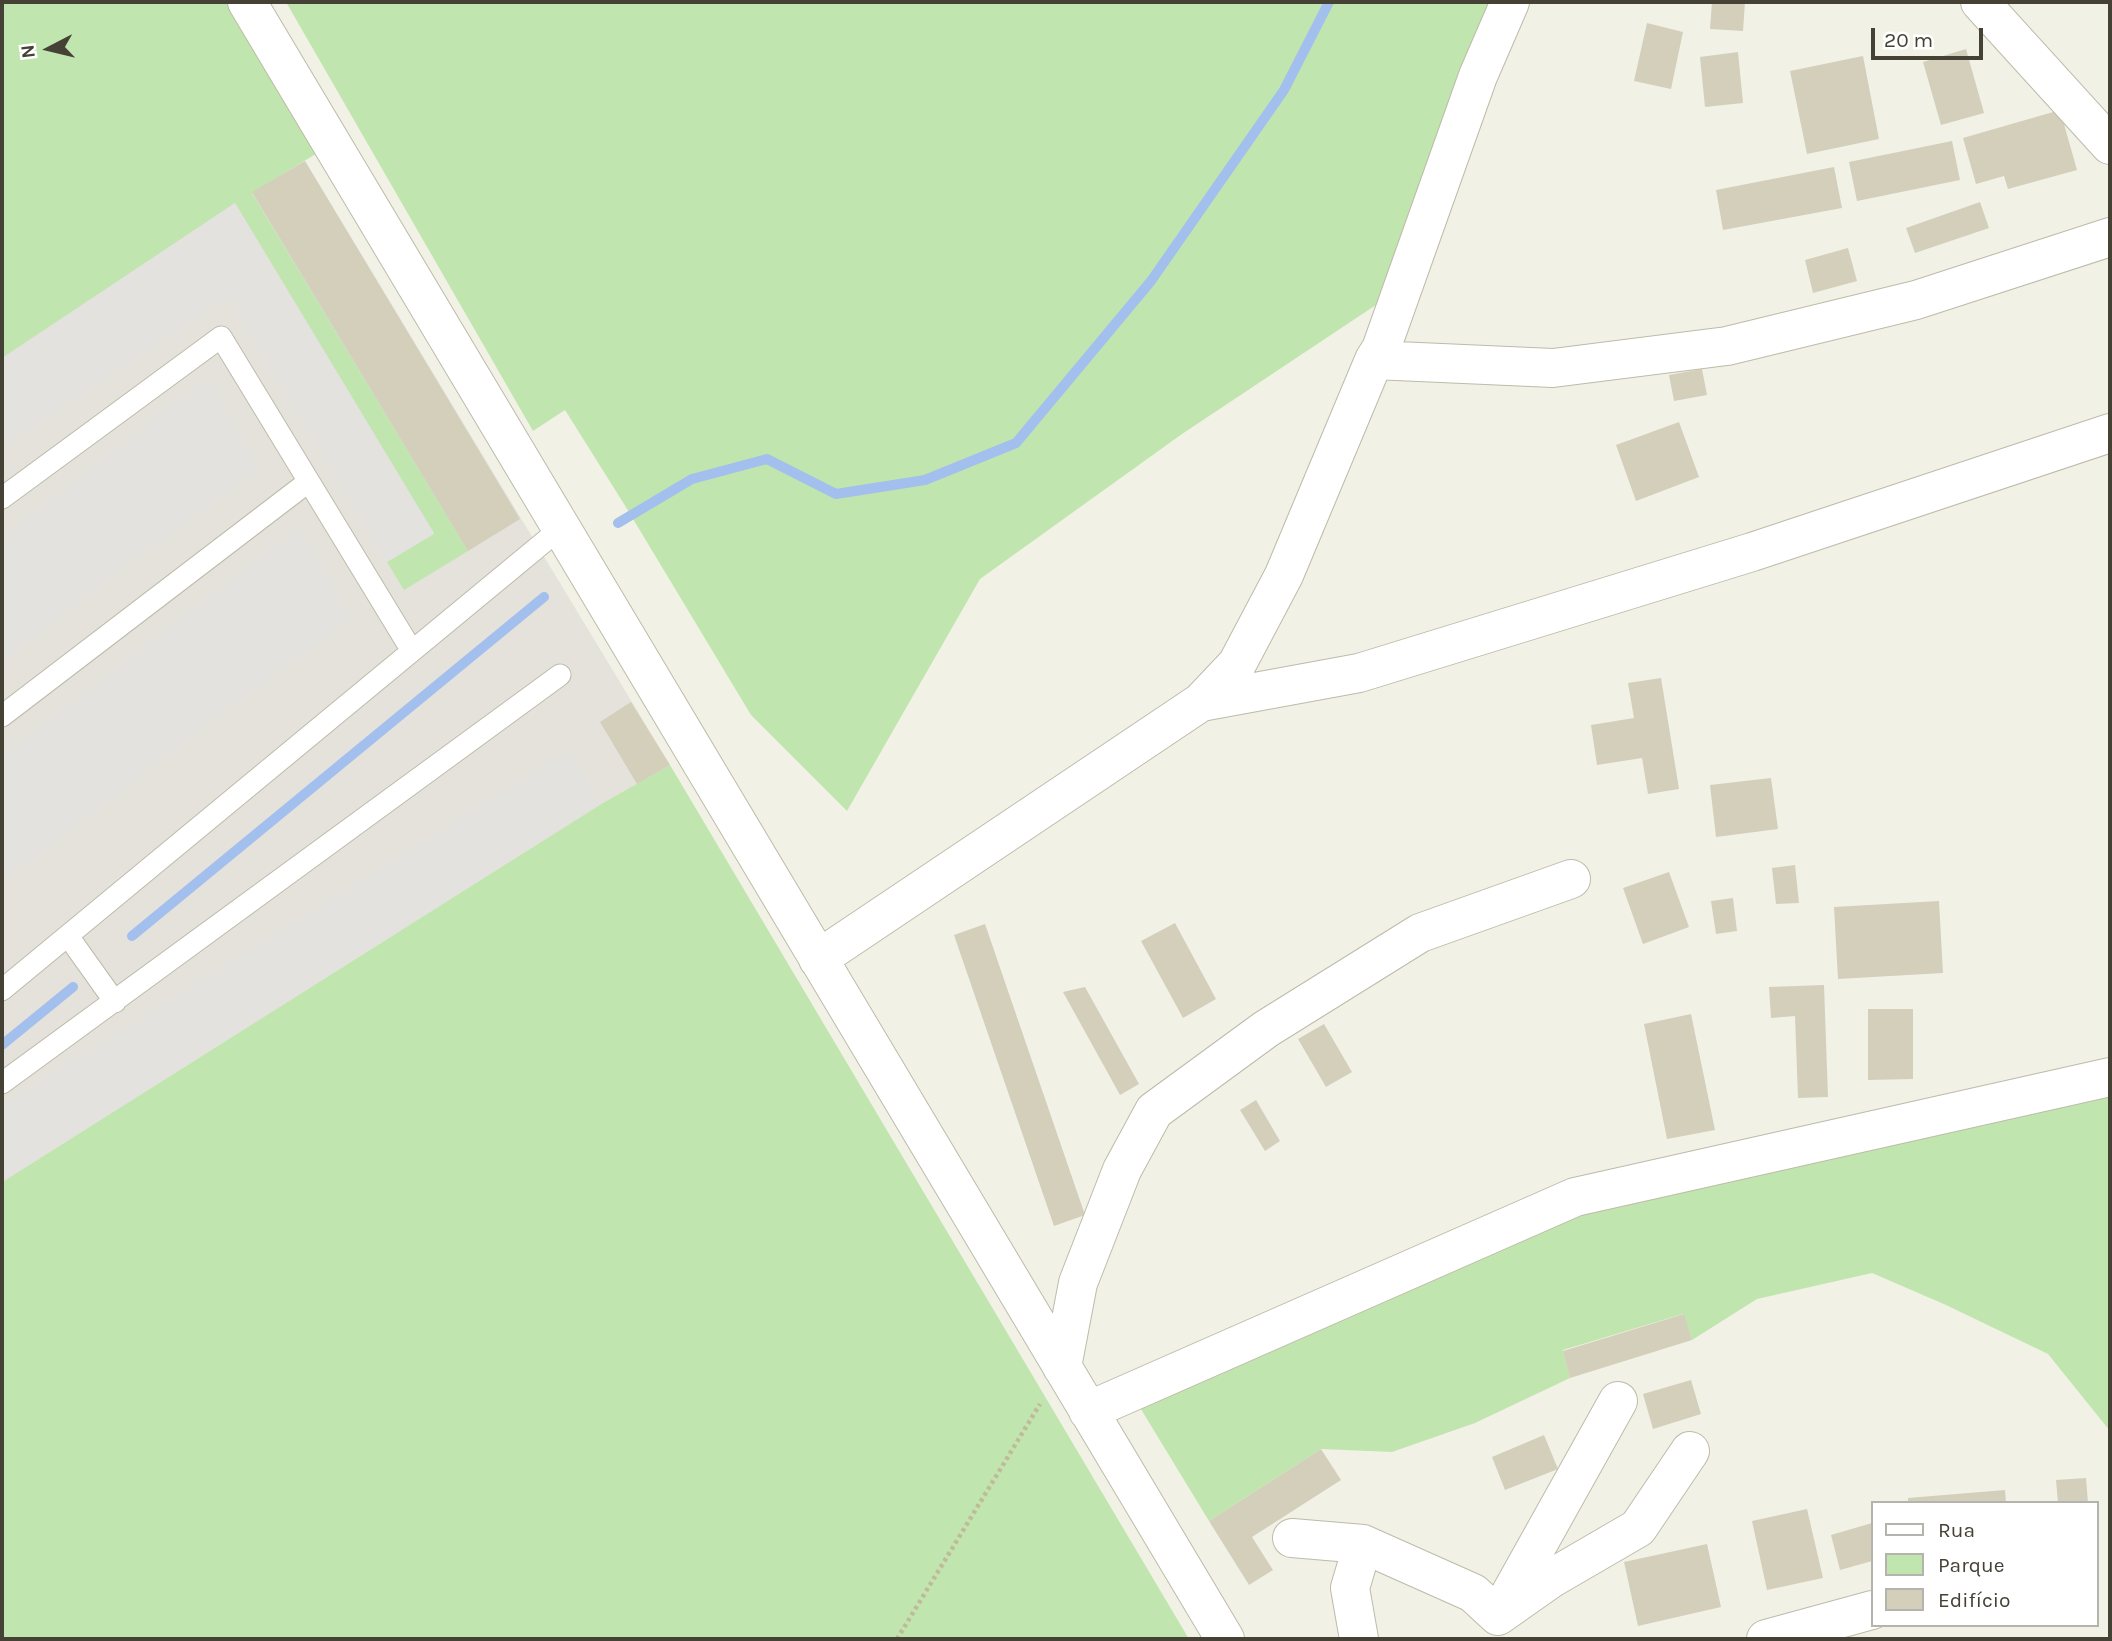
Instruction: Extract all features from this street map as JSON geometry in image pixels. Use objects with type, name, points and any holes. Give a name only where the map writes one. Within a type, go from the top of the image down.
[{"type":"street","points":[[247,2],[1225,1639]]},
{"type":"street","points":[[818,959],[1201,702],[1237,664],[1284,575],[1381,349],[1478,76],[1510,2]]},
{"type":"street","points":[[1980,2],[2110,145]]},
{"type":"street","points":[[1374,360],[1553,368],[1727,345],[1916,300],[2110,237]]},
{"type":"street","points":[[1201,702],[1359,673],[1752,552],[2110,433]]},
{"type":"street","points":[[1062,1367],[1078,1283],[1122,1170],[1154,1111],[1266,1029],[1420,933],[1571,879]]},
{"type":"street","points":[[1088,1411],[1575,1197],[2110,1077]]},
{"type":"street","points":[[1501,1628],[1618,1401]]},
{"type":"street","points":[[1501,1628],[1552,1578],[1638,1528],[1690,1451]]},
{"type":"street","points":[[1292,1538],[1363,1544],[1473,1593],[1501,1628]]},
{"type":"street","points":[[1359,1639],[1350,1588],[1363,1544]]},
{"type":"street","points":[[1766,1639],[1870,1611]]},
{"type":"lane","points":[[2,498],[221,337],[412,651]]},
{"type":"lane","points":[[2,716],[308,482]]},
{"type":"lane","points":[[2,990],[561,528]]},
{"type":"lane","points":[[2,1083],[560,675]]},
{"type":"lane","points":[[68,936],[115,1002]]},
{"type":"path","points":[[897,1639],[1062,1367]]},
{"type":"shaded area","points":[[305,161],[670,765],[601,804],[2,1182],[2,341]]},
{"type":"shaded area","points":[[235,203],[434,534],[387,562],[228,296],[2,446],[2,358]]},
{"type":"shaded area","points":[[207,379],[259,469],[110,577],[2,662],[2,537]]},
{"type":"shaded area","points":[[299,528],[351,618],[203,727],[2,883],[2,757]]},
{"type":"shaded area","points":[[568,751],[601,804],[2,1182],[2,1106]]},
{"type":"green space","points":[[2,2],[247,2],[332,144],[252,193],[468,551],[404,590],[387,562],[434,533],[235,203],[2,359]]},
{"type":"green space","points":[[286,2],[1510,2],[1403,287],[1182,434],[980,579],[847,811],[751,715],[565,410],[533,431]]},
{"type":"green space","points":[[670,765],[1189,1639],[2,1639],[2,1182],[601,804]]},
{"type":"green space","points":[[2110,1077],[2110,1431],[2048,1354],[1872,1273],[1757,1299],[1692,1340],[1683,1314],[1563,1350],[1570,1378],[1475,1423],[1392,1452],[1321,1449],[1209,1521],[1139,1406],[1575,1197]]},
{"type":"building","points":[[1712,2],[1745,2],[1743,31],[1710,29]]},
{"type":"building","points":[[1647,23],[1683,32],[1671,89],[1634,81]]},
{"type":"building","points":[[1966,49],[1984,113],[1941,125],[1923,62]]},
{"type":"building","points":[[1738,52],[1743,103],[1705,107],[1700,57]]},
{"type":"building","points":[[1863,56],[1879,139],[1807,154],[1790,71]]},
{"type":"building","points":[[2060,110],[2077,170],[2008,189],[2004,176],[1976,184],[1963,138]]},
{"type":"building","points":[[1952,141],[1960,180],[1857,201],[1849,162]]},
{"type":"building","points":[[305,161],[520,519],[468,551],[252,192]]},
{"type":"building","points":[[1834,167],[1842,208],[1723,230],[1716,190]]},
{"type":"building","points":[[1980,202],[1989,228],[1915,253],[1906,228]]},
{"type":"building","points":[[1848,248],[1857,281],[1813,293],[1805,260]]},
{"type":"building","points":[[1702,369],[1707,395],[1674,401],[1669,375]]},
{"type":"building","points":[[1679,422],[1699,477],[1636,501],[1616,445]]},
{"type":"building","points":[[1661,678],[1679,789],[1648,794],[1642,758],[1597,765],[1591,725],[1634,718],[1628,683]]},
{"type":"building","points":[[631,702],[670,765],[637,784],[600,722]]},
{"type":"building","points":[[1771,778],[1778,829],[1716,837],[1710,785]]},
{"type":"building","points":[[1795,865],[1799,903],[1776,904],[1772,868]]},
{"type":"building","points":[[1669,872],[1689,927],[1643,944],[1623,888]]},
{"type":"building","points":[[1733,898],[1737,931],[1716,934],[1711,901]]},
{"type":"building","points":[[1939,901],[1943,973],[1838,979],[1834,907]]},
{"type":"building","points":[[1175,923],[1216,999],[1183,1018],[1141,941]]},
{"type":"building","points":[[985,924],[1085,1215],[1054,1226],[954,935]]},
{"type":"building","points":[[1824,985],[1828,1097],[1798,1098],[1795,1016],[1771,1018],[1769,987]]},
{"type":"building","points":[[1085,987],[1139,1084],[1120,1095],[1063,992]]},
{"type":"building","points":[[1868,1009],[1913,1009],[1913,1079],[1868,1080]]},
{"type":"building","points":[[1691,1014],[1715,1130],[1667,1139],[1644,1024]]},
{"type":"building","points":[[1324,1024],[1352,1072],[1326,1087],[1298,1039]]},
{"type":"building","points":[[1256,1100],[1280,1141],[1265,1151],[1240,1110]]},
{"type":"building","points":[[1684,1314],[1692,1340],[1570,1378],[1563,1351]]},
{"type":"building","points":[[1691,1380],[1701,1414],[1653,1429],[1643,1394]]},
{"type":"building","points":[[1544,1435],[1558,1469],[1505,1490],[1492,1457]]},
{"type":"building","points":[[1321,1449],[1341,1480],[1252,1537],[1273,1570],[1249,1585],[1209,1521]]},
{"type":"building","points":[[2086,1478],[2088,1501],[2058,1501],[2056,1480]]},
{"type":"building","points":[[2005,1490],[2006,1501],[1908,1501],[1908,1498]]},
{"type":"building","points":[[1807,1509],[1823,1578],[1767,1590],[1752,1521]]},
{"type":"building","points":[[1870,1524],[1870,1562],[1840,1570],[1831,1535]]},
{"type":"building","points":[[1707,1544],[1721,1607],[1638,1626],[1624,1562]]},
{"type":"waterway","points":[[618,523],[692,479],[767,459],[836,494],[925,480],[1016,443],[1151,281],[1284,90],[1329,2]]},
{"type":"waterway","points":[[132,936],[544,597]]},
{"type":"waterway","points":[[2,1045],[73,987]]}]
